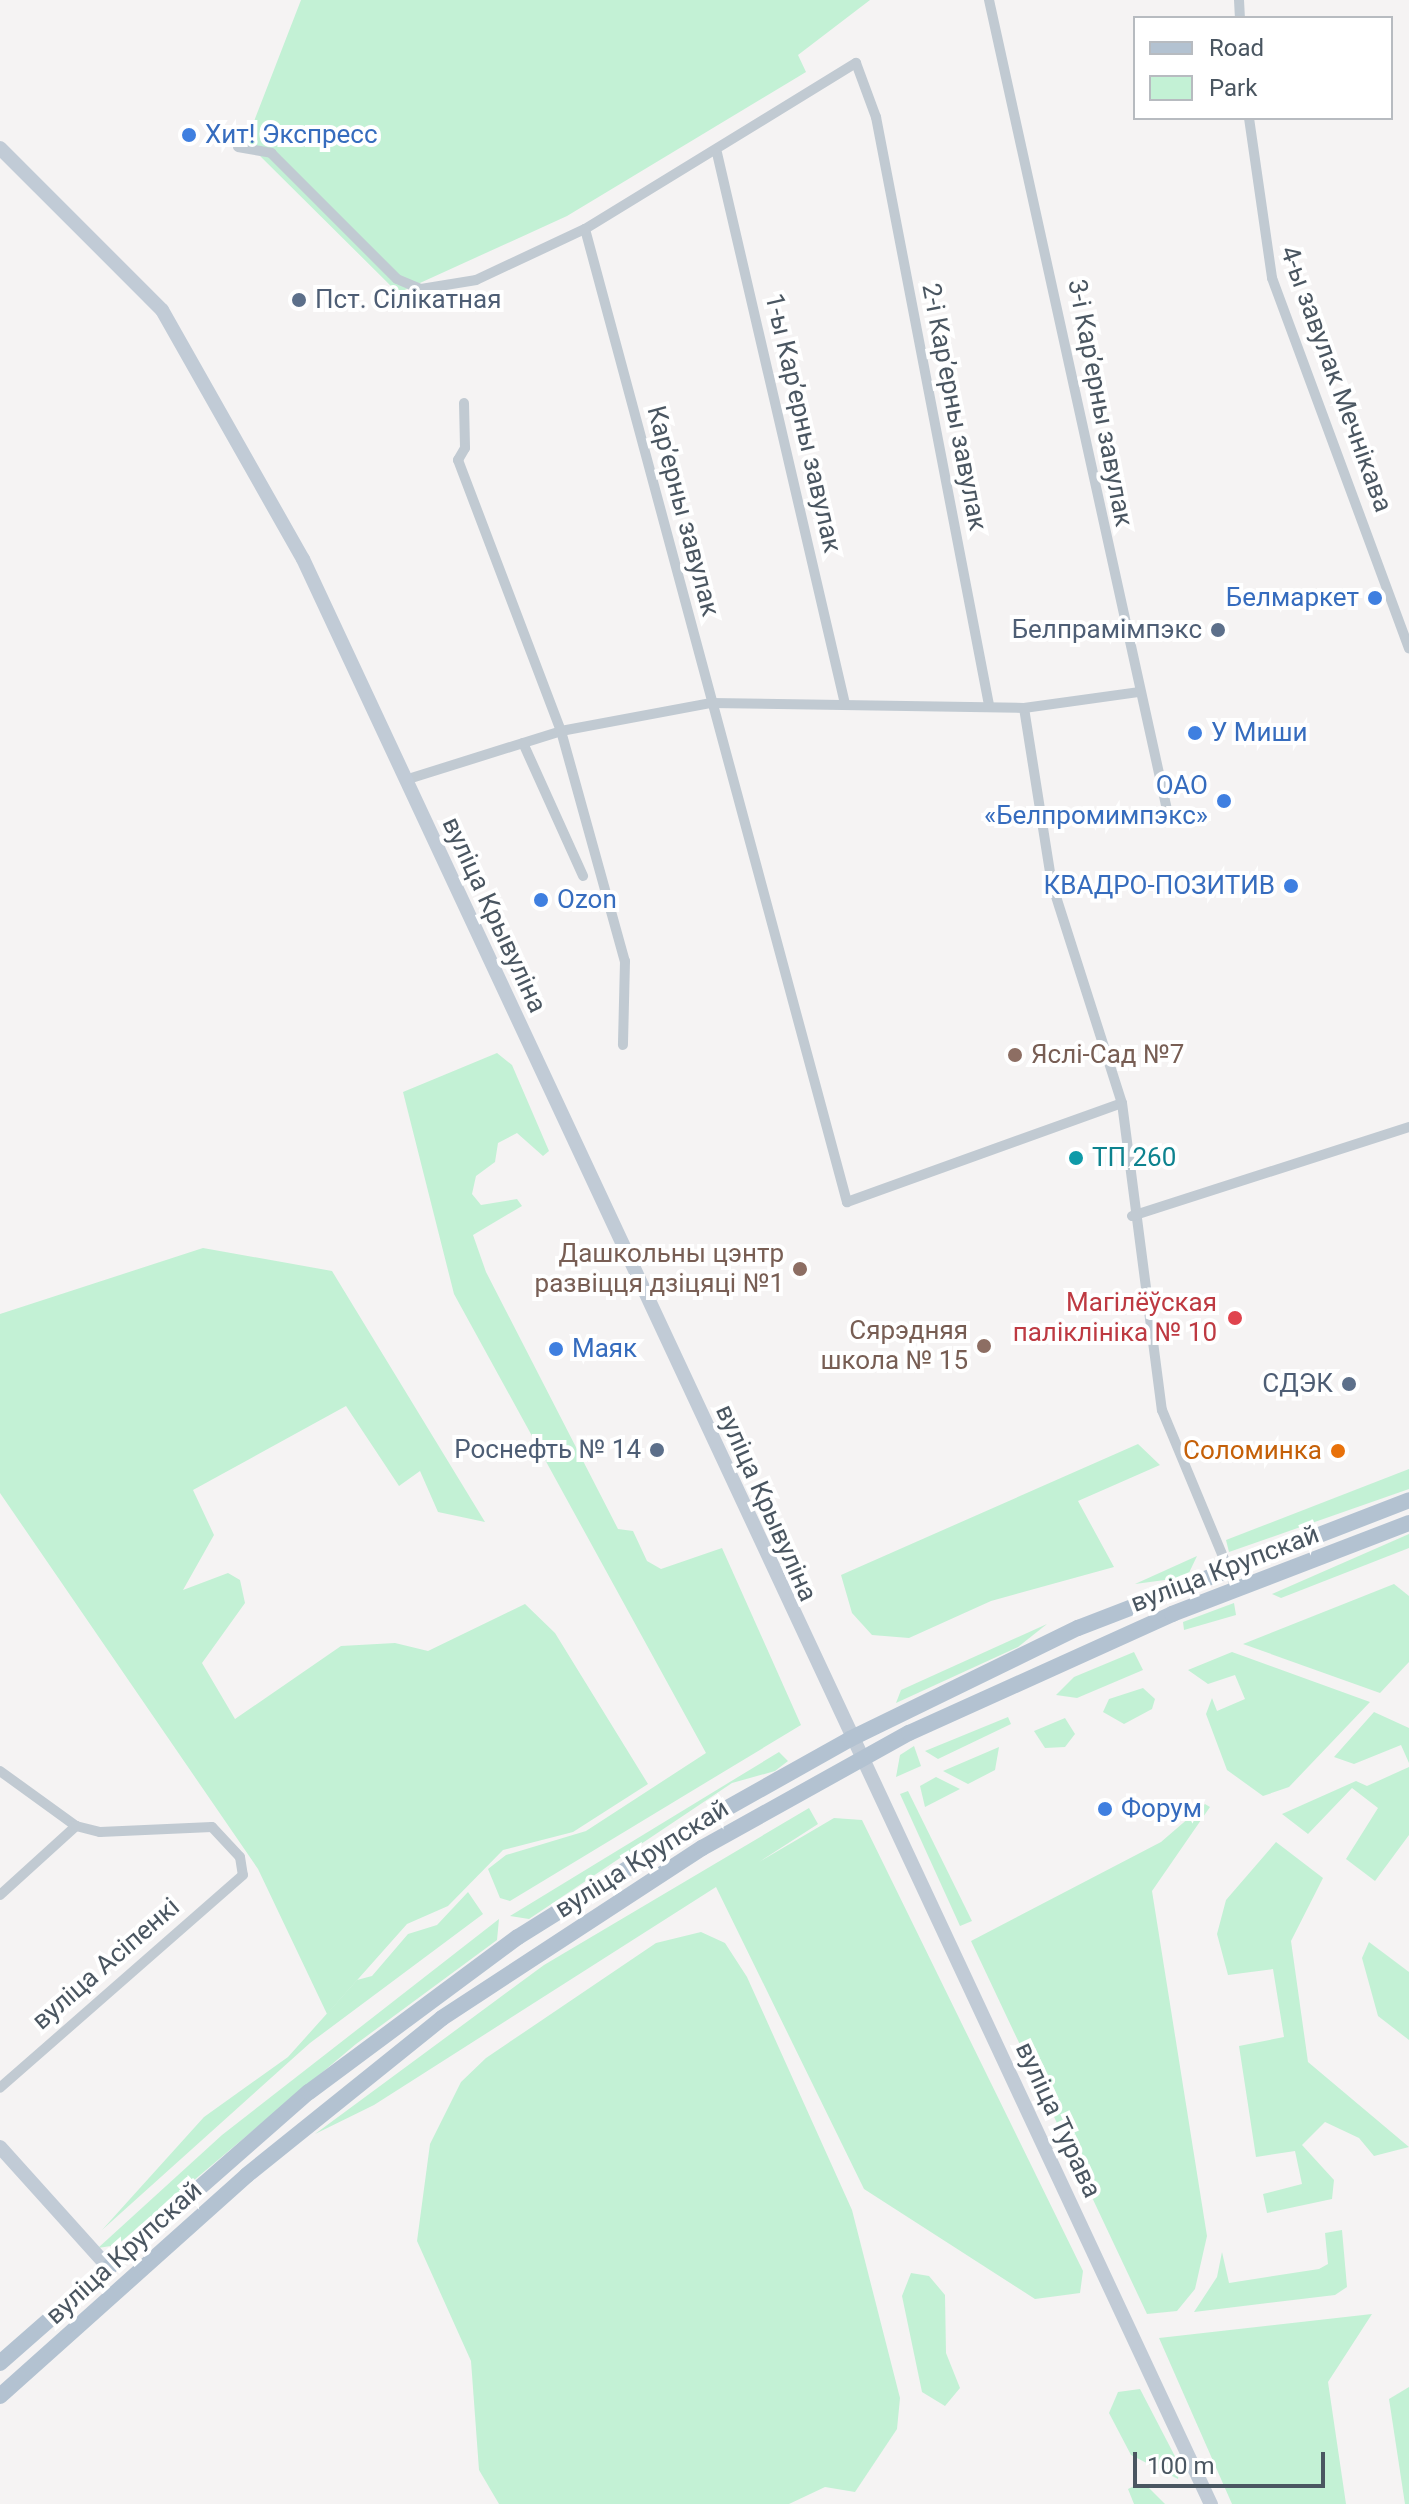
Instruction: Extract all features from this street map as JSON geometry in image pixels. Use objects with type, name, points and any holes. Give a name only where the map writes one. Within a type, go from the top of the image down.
[{"type":"main road","name":"вуліца Крывуліна","points":[[0,148],[162,310],[303,559],[858,1758]]},
{"type":"main road","name":"вуліца Крупскай","points":[[0,2363],[309,2092],[430,1999],[697,1825],[850,1739],[1078,1628],[1409,1500]]},
{"type":"main road","name":"вуліца Крупскай","points":[[0,2396],[247,2175],[442,2018],[689,1856],[858,1758],[1237,1590],[1409,1523]]},
{"type":"main road","name":"вуліца Турава","points":[[858,1758],[1211,2504]]},
{"type":"main road","points":[[0,2147],[108,2267]]},
{"type":"street","name":"3-і Карʼерны завулак","points":[[989,0],[1168,814]]},
{"type":"street","name":"2-і Карʼерны завулак","points":[[717,153],[856,63],[876,117],[989,705]]},
{"type":"street","name":"4-ы завулак Мечнікава","points":[[1249,120],[1272,278],[1409,648]]},
{"type":"street","points":[[238,147],[271,153],[397,279],[421,289],[476,280],[585,229],[717,153]]},
{"type":"street","name":"1-ы Карʼерны завулак","points":[[717,153],[845,704]]},
{"type":"street","name":"Карʼерны завулак","points":[[585,229],[847,1202],[1122,1103]]},
{"type":"street","points":[[464,403],[465,448],[458,460],[561,731],[625,961],[623,1045]]},
{"type":"street","points":[[405,780],[561,731],[711,703],[989,705],[1024,708],[1140,692]]},
{"type":"street","points":[[1024,708],[1052,884],[1122,1103],[1132,1216],[1162,1410],[1237,1590]]},
{"type":"street","points":[[523,743],[583,876]]},
{"type":"street","points":[[1132,1216],[1409,1127]]},
{"type":"street","points":[[0,1771],[76,1826],[0,1895]]},
{"type":"street","name":"вуліца Асіпенкі","points":[[0,2088],[243,1875],[240,1857],[212,1827],[100,1832],[76,1826]]},
{"type":"green space","points":[[301,0],[870,0],[798,55],[806,72],[567,216],[398,293],[246,142]]},
{"type":"green space","points":[[497,1053],[512,1065],[549,1151],[543,1156],[517,1133],[498,1143],[495,1162],[476,1176],[472,1194],[481,1205],[517,1199],[522,1206],[473,1235],[486,1272],[618,1529],[633,1531],[647,1561],[661,1569],[722,1548],[801,1725],[510,1901],[500,1898],[488,1869],[506,1855],[586,1831],[706,1753],[454,1294],[403,1092]]},
{"type":"green space","points":[[203,1248],[332,1271],[485,1522],[438,1512],[420,1471],[399,1486],[346,1406],[193,1490],[214,1535],[183,1590],[228,1573],[240,1580],[245,1603],[202,1663],[235,1719],[341,1646],[395,1643],[428,1651],[525,1604],[555,1633],[648,1784],[573,1832],[503,1850],[448,1906],[407,1924],[327,2014],[258,1869],[0,1493],[0,1314]]},
{"type":"green space","points":[[1138,1444],[1160,1465],[1078,1501],[1114,1567],[991,1601],[909,1638],[872,1635],[852,1613],[841,1575]]},
{"type":"green space","points":[[1409,1469],[1409,1489],[1229,1552],[1226,1540]]},
{"type":"green space","points":[[1409,1534],[1409,1548],[1281,1598],[1272,1594]]},
{"type":"green space","points":[[1197,1556],[1187,1577],[1135,1584]]},
{"type":"green space","points":[[1394,1584],[1409,1596],[1409,1662],[1380,1693],[1243,1644]]},
{"type":"green space","points":[[1234,1603],[1236,1615],[1184,1630],[1183,1622]]},
{"type":"green space","points":[[1047,1624],[1018,1647],[896,1703],[901,1690]]},
{"type":"green space","points":[[1134,1652],[1143,1670],[1077,1698],[1056,1695],[1074,1677]]},
{"type":"green space","points":[[1232,1652],[1370,1702],[1289,1787],[1263,1796],[1227,1770],[1206,1714],[1212,1698],[1217,1711],[1245,1699],[1235,1675],[1208,1684],[1188,1670]]},
{"type":"green space","points":[[1143,1688],[1155,1699],[1152,1709],[1124,1724],[1103,1712],[1109,1699]]},
{"type":"green space","points":[[1374,1712],[1409,1728],[1409,1763],[1401,1745],[1354,1764],[1334,1757]]},
{"type":"green space","points":[[1008,1717],[1011,1724],[938,1759],[925,1751]]},
{"type":"green space","points":[[1065,1718],[1075,1734],[1065,1747],[1045,1748],[1034,1731]]},
{"type":"green space","points":[[914,1746],[921,1766],[896,1777],[900,1755]]},
{"type":"green space","points":[[999,1747],[995,1770],[968,1784],[943,1771]]},
{"type":"green space","points":[[779,1752],[788,1761],[775,1771],[732,1783],[529,1919],[510,1916]]},
{"type":"green space","points":[[1409,1767],[1409,1835],[1375,1881],[1346,1859],[1378,1808],[1352,1788],[1308,1834],[1282,1814],[1356,1781],[1367,1786]]},
{"type":"green space","points":[[936,1777],[960,1789],[925,1807],[920,1786]]},
{"type":"green space","points":[[908,1791],[972,1921],[960,1926],[900,1794]]},
{"type":"green space","points":[[1205,1804],[1210,1807],[1152,1891],[1207,2236],[1195,2289],[1177,2311],[1147,2314],[971,1941],[1161,1842]]},
{"type":"green space","points":[[809,1808],[818,1824],[759,1862],[834,1818],[862,1820],[1083,2271],[1080,2293],[1035,2299],[864,2189],[716,1887],[374,2105],[315,2134],[544,1965]]},
{"type":"green space","points":[[1276,1842],[1323,1878],[1291,1941],[1308,2062],[1409,2147],[1374,2156],[1359,2138],[1325,2122],[1302,2145],[1334,2180],[1332,2199],[1267,2213],[1263,2194],[1302,2184],[1295,2151],[1256,2157],[1239,2046],[1284,2037],[1273,1969],[1228,1975],[1217,1934],[1226,1900]]},
{"type":"green space","points":[[468,1892],[483,1914],[310,2043],[102,2230],[204,2117],[288,2057],[357,1980],[372,1976],[408,1934],[437,1925]]},
{"type":"green space","points":[[499,1919],[497,1940],[356,2044],[117,2245],[98,2248],[222,2135]]},
{"type":"green space","points":[[701,1932],[725,1943],[747,1977],[852,2210],[900,2398],[897,2429],[855,2492],[825,2487],[789,2504],[499,2504],[479,2470],[471,2361],[417,2241],[430,2144],[461,2082],[486,2058],[656,1943]]},
{"type":"green space","points":[[1369,1942],[1409,1972],[1409,2040],[1378,2016],[1362,1958]]},
{"type":"green space","points":[[1342,2230],[1347,2287],[1335,2295],[1194,2312],[1217,2277],[1222,2252],[1229,2283],[1319,2269],[1328,2264],[1325,2233]]},
{"type":"green space","points":[[911,2273],[929,2276],[945,2295],[946,2353],[960,2388],[945,2406],[922,2392],[902,2296]]},
{"type":"green space","points":[[1372,2314],[1328,2382],[1346,2504],[1232,2504],[1159,2338]]},
{"type":"green space","points":[[1409,2387],[1409,2504],[1405,2504],[1389,2399]]},
{"type":"green space","points":[[1140,2389],[1180,2466],[1178,2479],[1131,2455],[1109,2413],[1118,2392]]},
{"type":"green space","points":[[1138,2484],[1149,2488],[1165,2504],[1134,2504],[1128,2489]]},
{"type":"place","name":"Хит! Экспресс","points":[[189,135]]},
{"type":"place","name":"Пст. Сілікатная","points":[[299,300]]},
{"type":"place","name":"Белмаркет","points":[[1375,598]]},
{"type":"place","name":"Белпрамімпэкс","points":[[1218,630]]},
{"type":"place","name":"У Миши","points":[[1195,733]]},
{"type":"place","name":"ОАО «Белпромимпэкс»","points":[[1224,801]]},
{"type":"place","name":"КВАДРО-ПОЗИТИВ","points":[[1291,886]]},
{"type":"place","name":"Ozon","points":[[541,900]]},
{"type":"place","name":"Яслі-Сад №7","points":[[1015,1055]]},
{"type":"place","name":"ТП 260","points":[[1076,1158]]},
{"type":"place","name":"Дашкольны цэнтр развіцця дзіцяці №1","points":[[800,1269]]},
{"type":"place","name":"Магілёўская паліклініка № 10","points":[[1235,1318]]},
{"type":"place","name":"Сярэдняя школа № 15","points":[[984,1346]]},
{"type":"place","name":"Маяк","points":[[556,1349]]},
{"type":"place","name":"СДЭК","points":[[1349,1384]]},
{"type":"place","name":"Роснефть № 14","points":[[657,1450]]},
{"type":"place","name":"Соломинка","points":[[1338,1451]]},
{"type":"place","name":"Форум","points":[[1105,1809]]}]
